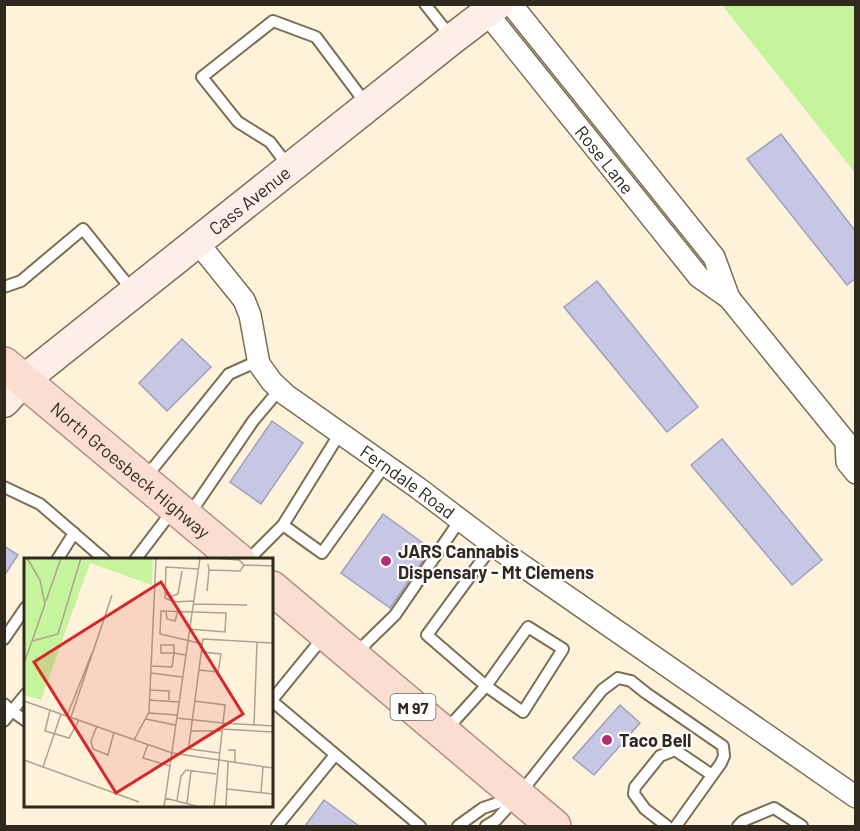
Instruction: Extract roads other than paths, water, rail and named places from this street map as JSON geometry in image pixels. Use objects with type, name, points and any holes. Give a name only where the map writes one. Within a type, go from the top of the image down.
[{"type":"main road","name":"Cass Avenue","points":[[11,382],[198,243],[452,39],[499,7]]},
{"type":"main road","name":"North Groesbeck Highway","points":[[11,382],[144,480],[236,558]]},
{"type":"main road","name":"M 97","points":[[273,589],[554,826]]},
{"type":"street","name":"Rose Lane","points":[[499,7],[699,277],[729,298],[851,443],[847,462],[855,473]]},
{"type":"street","name":"Ferndale Road","points":[[198,243],[244,300],[250,315],[258,361],[272,382],[280,389],[493,545],[855,797]]},
{"type":"lane","points":[[425,4],[452,39]]},
{"type":"lane","points":[[290,169],[270,142],[238,122],[202,77],[273,21],[316,38],[369,107]]},
{"type":"lane","points":[[4,287],[21,281],[83,229],[134,292]]},
{"type":"lane","points":[[144,480],[229,374],[258,361]]},
{"type":"lane","points":[[137,558],[182,512],[280,389]]},
{"type":"lane","points":[[250,558],[283,525],[340,433]]},
{"type":"lane","points":[[283,525],[322,553],[385,465]]},
{"type":"lane","points":[[4,487],[40,504],[103,558]]},
{"type":"lane","points":[[353,656],[395,615],[460,520]]},
{"type":"lane","points":[[58,558],[74,534]]},
{"type":"lane","points":[[443,733],[486,686],[528,627],[563,649],[523,712],[486,686],[427,634],[493,545]]},
{"type":"lane","points":[[4,639],[24,610]]},
{"type":"lane","points":[[273,699],[326,634]]},
{"type":"lane","points":[[486,826],[496,820],[518,796],[602,690],[618,678],[631,681],[723,746],[724,756],[676,826]]},
{"type":"lane","points":[[4,721],[8,707],[24,695]]},
{"type":"lane","points":[[273,701],[413,824]]},
{"type":"lane","points":[[8,707],[24,719]]},
{"type":"lane","points":[[667,826],[645,809],[634,794],[635,787],[660,756],[675,750],[712,775]]},
{"type":"lane","points":[[277,826],[335,755]]},
{"type":"lane","points":[[458,826],[483,808],[518,796]]},
{"type":"lane","points":[[738,826],[742,821],[774,808],[799,825]]},
{"type":"lane","points":[[783,826],[799,825]]},
{"type":"place","name":"JARS Cannabis Dispensary - Mt Clemens","points":[[386,561]]},
{"type":"place","name":"Taco Bell","points":[[607,740]]}]
